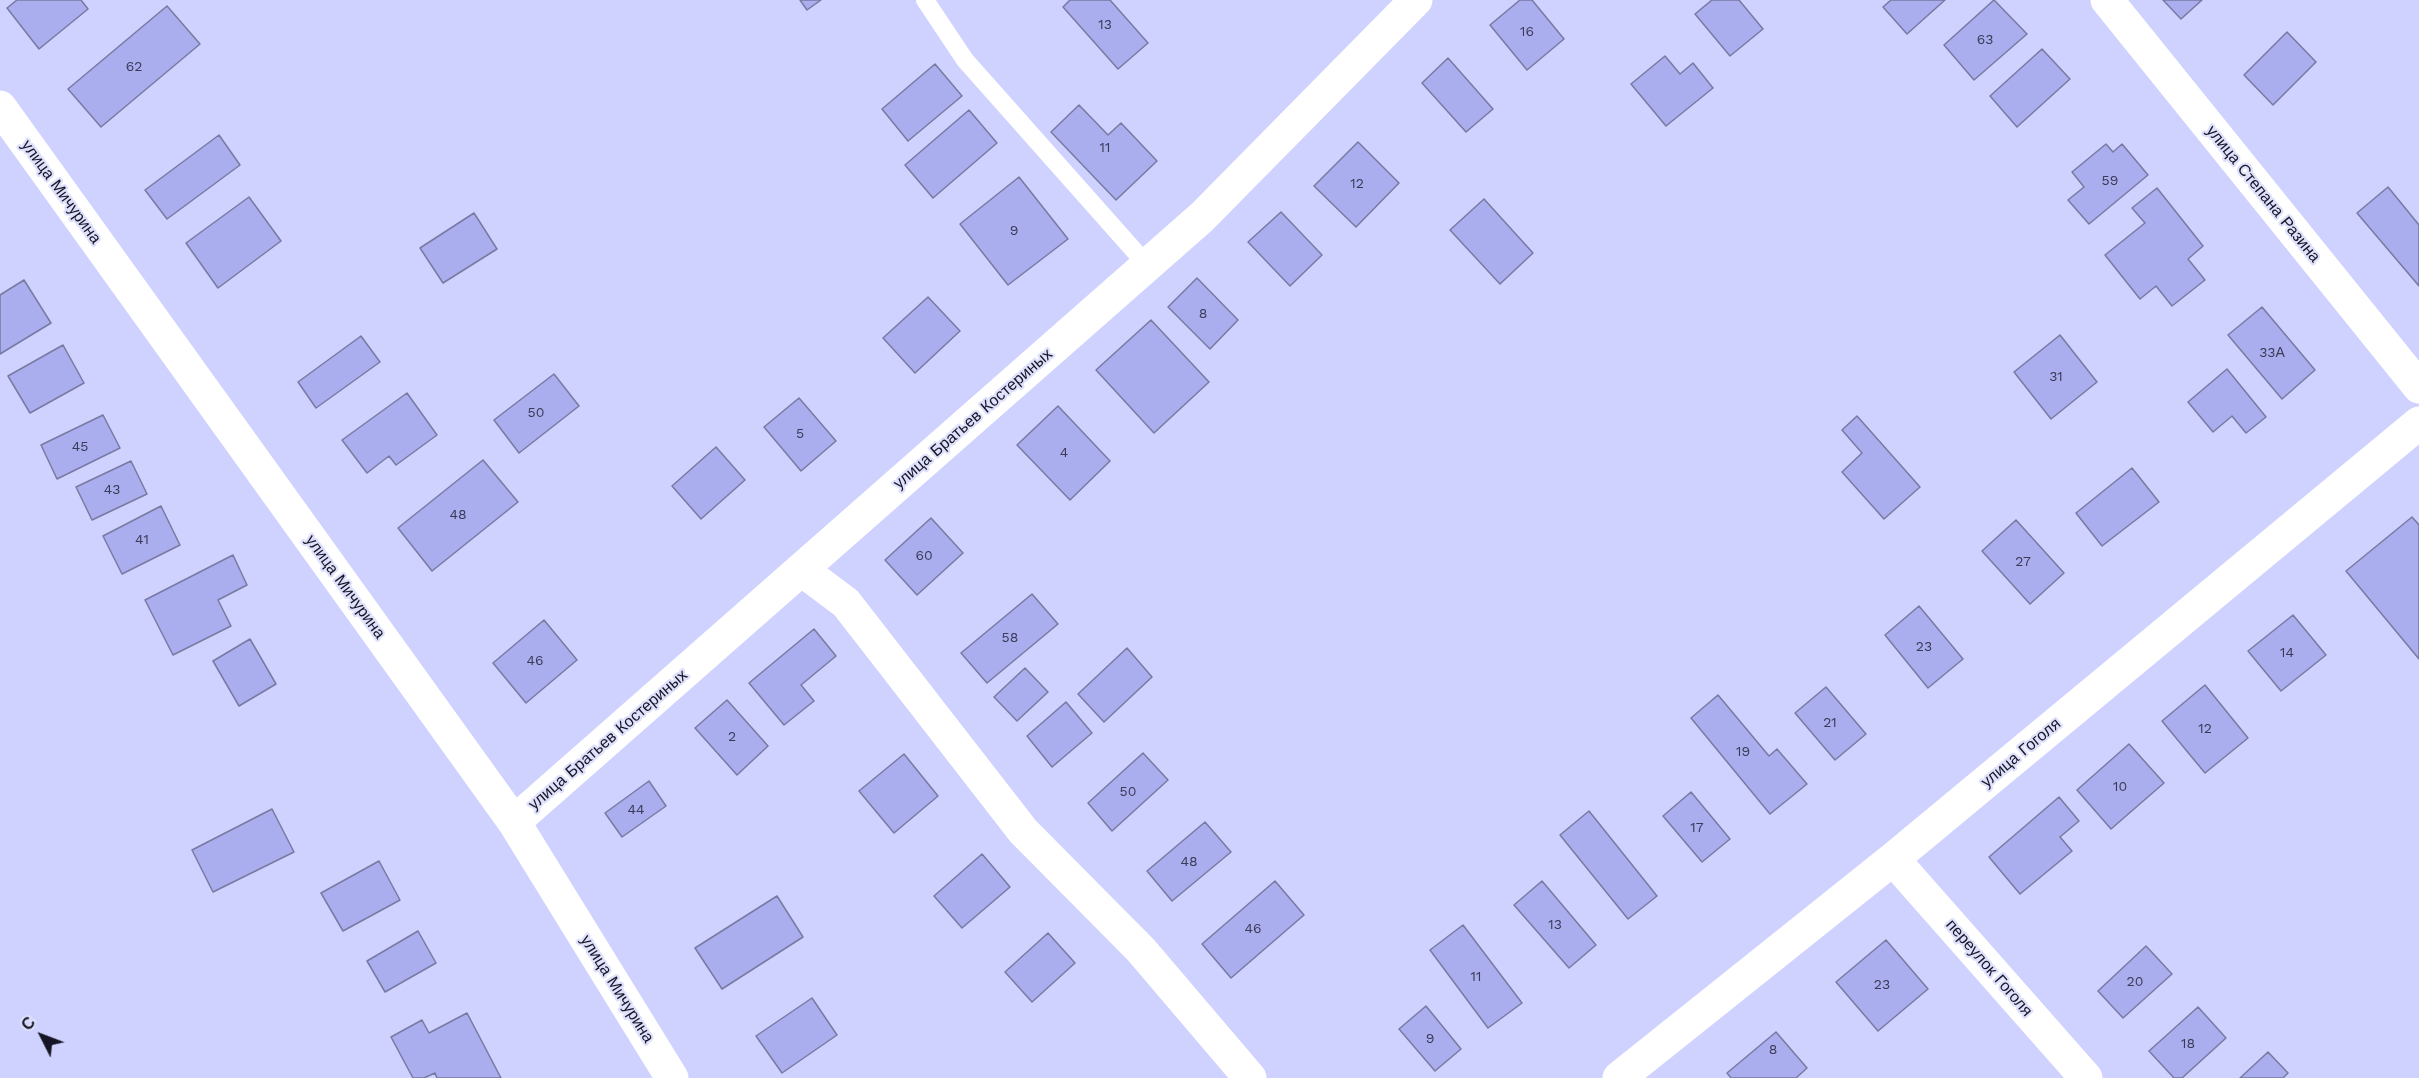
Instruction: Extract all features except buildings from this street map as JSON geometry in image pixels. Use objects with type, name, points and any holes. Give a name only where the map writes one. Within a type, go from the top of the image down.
[{"type":"street","name":"улица Братьев Костериных","points":[[514,822],[1202,218],[1416,0]]},
{"type":"street","name":"улица Степана Разина","points":[[2107,0],[2419,387]]},
{"type":"street","name":"улица Мичурина","points":[[0,106],[514,822],[672,1078]]},
{"type":"street","name":"улица Гоголя","points":[[1618,1078],[1893,859],[2419,423]]},
{"type":"street","points":[[801,570],[846,603],[1023,831],[1141,950],[1250,1078]]},
{"type":"street","name":"переулок Гоголя","points":[[1893,859],[2086,1078]]},
{"type":"lane","points":[[925,0],[965,60],[1148,265]]}]
